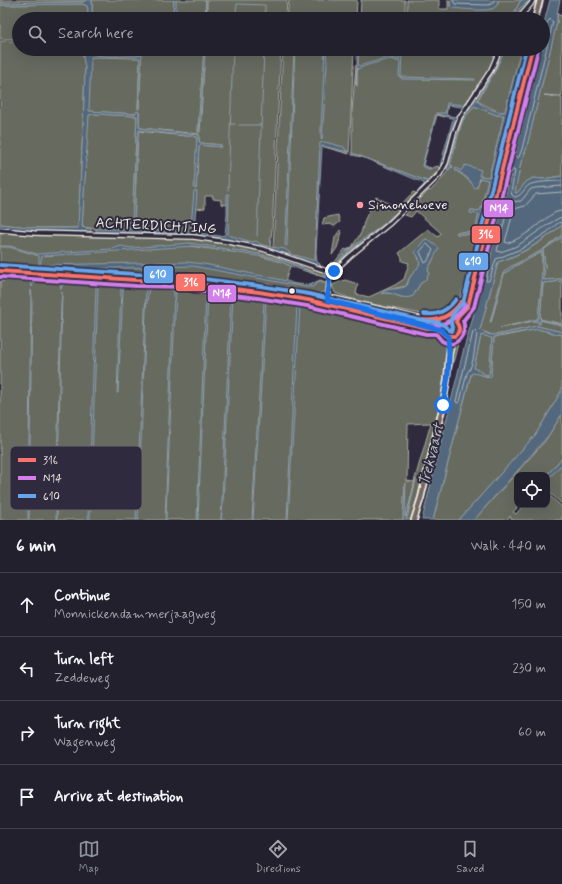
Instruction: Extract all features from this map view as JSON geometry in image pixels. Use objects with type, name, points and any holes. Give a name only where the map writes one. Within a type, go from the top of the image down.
[{"type":"main road","points":[[537,12],[540,0]]},
{"type":"main road","points":[[454,322],[461,311],[474,267],[526,56]]},
{"type":"main road","points":[[0,271],[136,280],[187,281],[252,287],[270,291],[283,291],[327,300],[443,327]]},
{"type":"main road","points":[[426,321],[443,318],[449,315],[464,298]]},
{"type":"main road","points":[[327,300],[334,299],[426,321],[443,327]]},
{"type":"main road","points":[[454,322],[458,306]]},
{"type":"main road","points":[[448,321],[454,322],[458,326],[459,330],[456,335],[450,337],[443,333],[443,327],[448,321]]},
{"type":"main road","points":[[414,520],[443,405],[447,380],[450,337]]},
{"type":"street","points":[[524,12],[533,0]]},
{"type":"street","points":[[327,300],[329,273],[334,271],[389,224],[440,174],[446,163],[460,117],[491,70],[497,56]]},
{"type":"street","name":"ACHTERDICHTING","points":[[0,230],[34,233],[154,235],[207,238],[274,252],[329,273]]},
{"type":"green space","points":[[0,0],[86,0],[83,2],[0,3]]},
{"type":"green space","points":[[92,0],[174,0],[173,12],[92,12]]},
{"type":"green space","points":[[176,0],[206,0],[205,12],[175,12]]},
{"type":"green space","points":[[207,0],[287,0],[286,12],[207,12]]},
{"type":"green space","points":[[289,0],[357,0],[356,12],[288,12]]},
{"type":"green space","points":[[361,0],[405,0],[405,12],[360,12]]},
{"type":"green space","points":[[407,0],[439,0],[439,9],[448,9],[448,1],[450,1],[450,6],[455,8],[491,9],[498,4],[498,0],[521,0],[515,12],[407,12]]},
{"type":"green space","points":[[529,2],[530,4],[523,12],[517,12],[519,8]]},
{"type":"green space","points":[[83,4],[87,6],[88,9],[88,12],[12,12],[12,39],[0,39],[0,5]]},
{"type":"green space","points":[[557,14],[562,16],[562,96],[544,95],[562,98],[562,176],[543,179],[533,178],[526,182],[517,193],[514,194],[521,162],[526,150],[550,56],[557,22]]},
{"type":"green space","points":[[0,41],[12,41],[12,56],[83,56],[85,68],[78,228],[37,228],[0,224]]},
{"type":"green space","points":[[142,56],[203,56],[198,132],[200,132],[205,56],[281,56],[270,247],[227,238],[228,205],[221,204],[221,200],[213,199],[213,196],[205,196],[205,208],[195,209],[192,233],[110,231],[82,227],[88,115],[137,116],[132,225],[134,225],[138,131],[197,137],[196,188],[200,145],[221,147],[221,145],[199,142],[199,134],[140,128],[139,112],[135,114],[88,111],[90,57],[140,58],[139,108]]},
{"type":"green space","points":[[283,56],[354,56],[349,154],[321,146],[315,263],[273,248]]},
{"type":"green space","points":[[358,56],[494,56],[488,71],[465,107],[448,105],[445,117],[437,115],[422,166],[429,169],[438,166],[440,171],[420,192],[438,171],[429,181],[426,181],[352,153],[352,111],[356,65],[356,85]]},
{"type":"green space","points":[[502,56],[519,56],[505,112],[499,112],[477,101],[495,71]]},
{"type":"green space","points":[[521,56],[523,56],[474,256],[460,298],[450,312],[443,312],[432,316],[377,305],[335,293],[332,285],[345,280],[358,284],[356,294],[369,297],[395,285],[404,279],[409,263],[402,261],[399,253],[428,229],[438,237],[441,233],[416,211],[411,217],[405,215],[429,190],[430,191],[438,183],[450,167],[453,166],[450,165],[461,125],[474,106],[497,115],[504,115],[489,177],[455,170],[477,187],[480,178],[488,180],[481,209],[479,211],[471,210],[470,212],[479,214],[475,232],[457,232],[457,234],[476,234]],"holes":[[[418,256],[433,260],[428,269],[429,273],[426,279],[420,284],[415,293],[401,297],[391,293],[383,293],[387,290],[406,286],[410,277],[420,265]]]},
{"type":"green space","points":[[413,192],[418,194],[388,223],[334,269],[331,270],[328,269],[331,262],[334,263],[345,249],[347,250],[353,246],[361,233],[365,219],[376,197],[398,208]],"holes":[[[416,194],[382,228],[348,252],[332,269],[329,268],[332,268],[346,252],[383,225]]]},
{"type":"green space","points":[[338,215],[340,222],[334,226],[330,224],[322,225],[324,218]]},
{"type":"green space","points":[[562,225],[562,235],[541,251],[510,267],[503,273],[491,322],[504,274],[515,266],[542,252],[542,283],[538,319],[500,328],[533,321],[538,321],[540,324],[540,320],[562,325],[562,332],[537,326],[492,335],[480,330],[498,262],[532,247]]},
{"type":"green space","points":[[340,230],[342,232],[337,248],[332,255],[335,237]]},
{"type":"green space","points":[[0,231],[188,237],[230,243],[271,252],[324,273],[326,277],[282,260],[258,254],[190,243],[189,246],[256,255],[282,262],[290,266],[285,282],[310,285],[320,280],[326,282],[326,291],[323,293],[314,293],[290,287],[0,268]]},
{"type":"green space","points":[[562,237],[562,279],[543,280],[545,266],[543,250]]},
{"type":"green space","points":[[0,273],[226,288],[316,302],[340,310],[398,321],[429,329],[438,329],[441,331],[446,340],[443,392],[411,520],[406,520],[415,481],[406,517],[405,483],[403,520],[0,520],[0,282],[4,281],[5,277],[0,276]],"holes":[[[299,301],[326,308],[301,304]],[[431,423],[414,482],[407,481],[408,424]]]},
{"type":"green space","points":[[562,281],[562,324],[540,319],[543,283]]},
{"type":"green space","points":[[449,324],[453,324],[456,327],[454,334],[450,334],[446,331],[446,328],[450,328]]},
{"type":"green space","points":[[538,329],[562,335],[562,390],[536,434],[459,520],[433,520],[471,374],[473,372],[489,377],[491,374],[494,337]]},
{"type":"green space","points":[[481,335],[492,337],[490,375],[486,375],[474,368]]},
{"type":"green space","points":[[460,336],[450,371],[451,354],[455,338]]},
{"type":"green space","points":[[562,414],[562,458],[550,472],[517,472],[545,441]]},
{"type":"green space","points":[[562,464],[562,504],[550,493],[550,477]]},
{"type":"green space","points":[[514,475],[514,508],[517,508],[513,512],[516,514],[521,508],[550,508],[550,496],[562,507],[562,520],[512,520],[510,516],[507,520],[474,520]]},
{"type":"water","points":[[86,0],[92,0],[92,12],[88,12],[87,6],[83,4],[0,5],[0,3],[83,2]]},
{"type":"water","points":[[174,0],[176,0],[176,12],[173,12]]},
{"type":"water","points":[[447,0],[498,0],[494,8],[480,10],[453,8],[450,5],[450,1]]},
{"type":"water","points":[[521,0],[530,0],[517,12],[515,12]]},
{"type":"water","points":[[550,0],[560,0],[557,22],[550,51],[550,12],[547,12]]},
{"type":"water","points":[[83,56],[142,56],[139,109],[140,58],[91,57],[89,111],[135,114],[137,111],[139,112],[140,128],[199,135],[199,142],[221,145],[221,147],[200,145],[196,189],[194,188],[197,137],[139,130],[137,144],[134,225],[132,225],[137,116],[89,115],[82,227],[91,229],[91,232],[36,231],[1,228],[1,224],[37,228],[78,228],[85,68]]},
{"type":"water","points":[[203,56],[205,56],[199,132],[198,127]]},
{"type":"water","points":[[295,56],[287,246],[285,245]]},
{"type":"water","points":[[325,56],[326,56],[322,140],[321,130]]},
{"type":"water","points":[[357,56],[359,66],[389,57],[399,60],[400,56],[402,56],[401,77],[475,80],[402,79],[399,76],[400,62],[390,59],[357,69]]},
{"type":"water","points":[[500,56],[502,56],[495,71],[477,101],[490,109],[498,112],[505,112],[519,56],[521,56],[476,234],[457,234],[457,232],[475,232],[479,214],[470,213],[471,210],[479,211],[481,209],[488,180],[480,178],[477,187],[474,188],[466,177],[455,170],[456,168],[461,171],[465,165],[481,170],[479,176],[489,177],[504,115],[497,115],[474,106],[461,125],[450,165],[453,167],[450,167],[449,170],[447,169],[462,119],[478,97],[495,69]]},
{"type":"water","points":[[536,56],[549,56],[526,150],[521,162],[515,193],[517,193],[526,182],[533,178],[543,179],[562,176],[562,225],[547,237],[532,246],[516,255],[498,262],[480,330],[492,335],[537,326],[562,332],[562,335],[538,329],[494,337],[492,375],[490,377],[473,373],[471,374],[433,520],[422,520],[472,321],[489,243]],"holes":[[[481,335],[492,338],[489,375],[486,375],[474,368]]]},
{"type":"water","points":[[478,84],[479,85],[462,110],[462,107],[448,105],[446,115],[455,117],[460,112],[451,132],[442,167],[440,166],[453,119],[437,114],[423,165],[431,168],[429,169],[422,166],[436,113],[445,113],[447,103],[463,105]]},
{"type":"water","points":[[325,142],[344,147],[346,151],[349,151],[348,152],[322,146],[316,252],[317,262],[320,264],[320,266],[318,266],[294,256],[315,260],[320,143]]},
{"type":"water","points":[[352,153],[429,181],[419,191],[424,183],[362,157],[352,155]]},
{"type":"water","points":[[194,191],[197,191],[194,232],[219,236],[225,235],[227,194],[229,194],[228,235],[252,242],[256,241],[266,246],[285,249],[290,253],[290,255],[255,245],[219,238],[145,232],[96,232],[96,229],[129,229],[133,227],[135,229],[145,229],[148,231],[190,231]]},
{"type":"water","points":[[416,194],[382,228],[348,252],[333,269],[329,268],[336,264],[346,252],[383,225]]},
{"type":"water","points":[[562,235],[562,237],[543,250],[545,266],[543,280],[562,279],[562,281],[543,283],[540,319],[562,325],[540,320],[540,324],[538,324],[538,321],[533,321],[500,328],[538,319],[542,283],[542,252],[515,266],[504,274],[490,322],[503,273],[510,267],[541,251]]},
{"type":"water","points":[[427,239],[439,248],[428,269],[429,273],[426,279],[420,284],[413,296],[404,298],[389,293],[381,294],[386,290],[401,288],[407,285],[411,275],[420,264],[415,252],[424,240]]},
{"type":"water","points":[[189,243],[258,254],[282,260],[326,278],[264,257],[194,246],[42,256],[40,265],[187,262],[204,264],[287,281],[295,284],[311,285],[319,282],[313,287],[305,287],[193,266],[80,269],[0,266],[0,264],[39,265],[39,256],[9,247],[0,246],[10,246],[37,254],[112,249],[121,246],[131,248]]},
{"type":"water","points":[[0,276],[34,279],[32,287],[28,281],[10,280],[0,282]]},
{"type":"water","points":[[52,280],[149,287],[146,310],[141,446],[139,446],[146,290],[144,288],[126,287],[123,289],[117,393],[121,289],[120,287],[109,286],[98,287],[93,446],[91,446],[96,287],[95,285],[65,283],[61,289],[60,283],[51,282]]},
{"type":"water","points":[[154,286],[245,293],[306,302],[326,308],[301,304],[300,306],[288,520],[297,304],[268,298],[266,300],[252,520],[264,301],[263,298],[252,296],[233,296],[221,520],[231,297],[228,294],[208,294],[197,520],[206,294],[205,292],[176,291],[165,520],[174,292],[172,290],[152,288]]},
{"type":"water","points":[[31,290],[32,296],[29,446]]},
{"type":"water","points":[[62,292],[58,446],[61,302]]},
{"type":"water","points":[[562,390],[562,414],[548,436],[516,472],[514,472],[514,475],[474,520],[459,520],[536,434]]},
{"type":"water","points":[[562,458],[562,464],[550,477],[550,472]]},
{"type":"water","points":[[416,479],[408,515],[406,520],[403,520],[405,483],[406,482],[406,517]]},
{"type":"water","points":[[28,510],[29,510],[29,520]]},
{"type":"water","points":[[88,510],[90,510],[90,520],[88,520]]},
{"type":"water","points":[[136,510],[138,510],[138,520],[136,520]]},
{"type":"waterway","points":[[236,12],[237,4],[265,5],[265,12]]},
{"type":"waterway","points":[[228,190],[233,56]]},
{"type":"waterway","points":[[257,236],[264,56]]},
{"type":"waterway","points":[[239,125],[261,125]]},
{"type":"transit line","name":"610","points":[[0,265],[136,274],[188,275],[196,278],[309,294],[428,322],[437,322],[452,331],[451,318],[463,303],[524,56]]},
{"type":"transit line","name":"316","points":[[0,271],[136,280],[187,281],[194,284],[308,300],[427,328],[437,328],[446,336],[455,336],[459,331],[456,322],[459,315],[468,306],[530,56]]},
{"type":"transit line","name":"N14","points":[[0,277],[136,286],[186,287],[193,290],[307,306],[426,334],[436,334],[442,341],[452,344],[460,339],[464,331],[463,321],[474,307],[537,56]]},
{"type":"transit line","name":"610","points":[[424,314],[438,313],[450,306],[456,299]]},
{"type":"transit line","name":"316","points":[[423,320],[434,320],[445,317],[454,311],[461,302]]},
{"type":"transit line","name":"N14","points":[[422,326],[435,326],[447,322],[462,311],[466,305]]},
{"type":"place","name":"Simonehoeve","points":[[360,205]]},
{"type":"route","points":[[334,271],[329,273],[327,300],[330,302],[438,328],[448,336],[449,355],[443,405]]},
{"type":"water label","name":"Trekvaart","points":[[432,455]]}]
